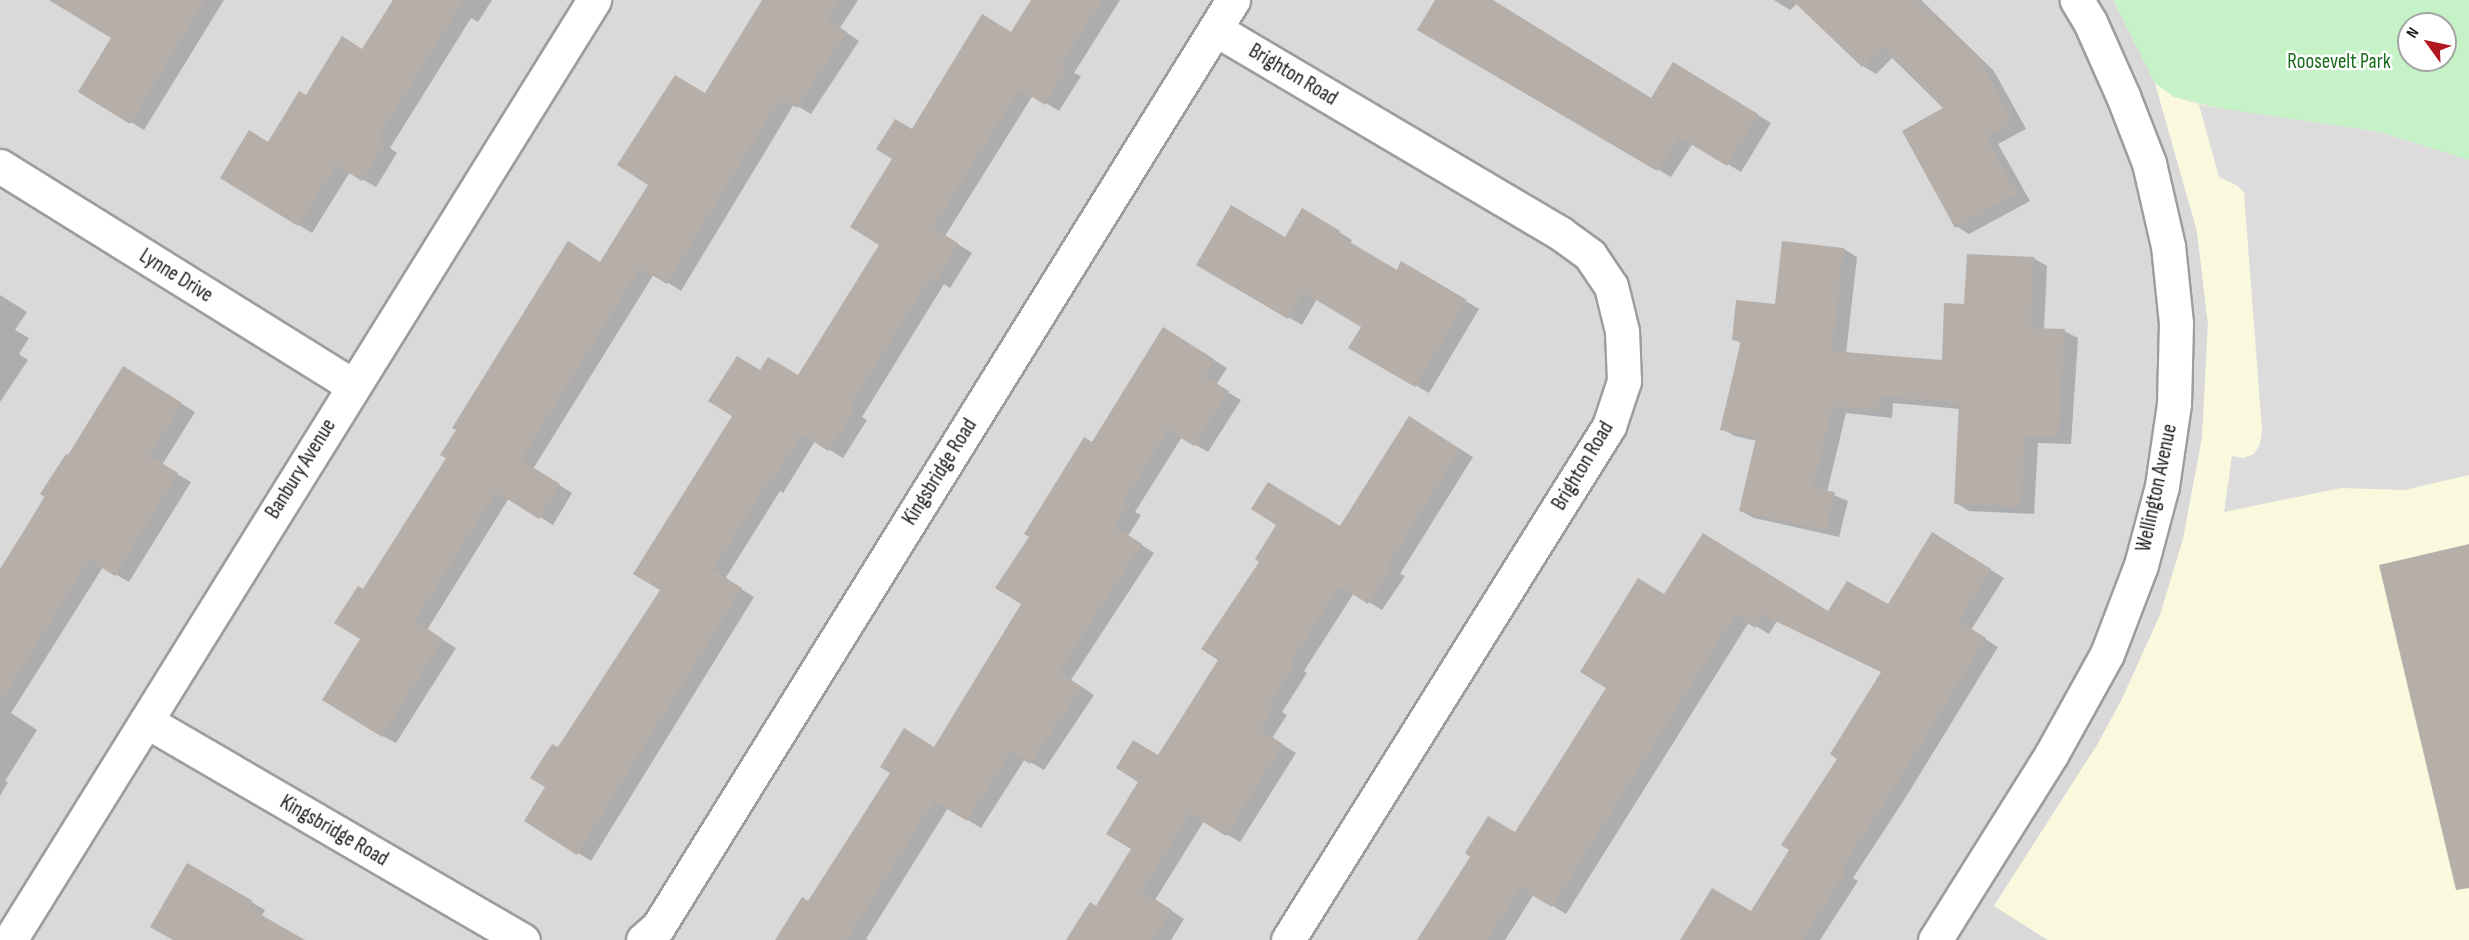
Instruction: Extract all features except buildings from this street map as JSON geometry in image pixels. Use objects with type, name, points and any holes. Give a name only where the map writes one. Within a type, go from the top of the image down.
[{"type":"street","name":"Banbury Avenue","points":[[10,940],[594,0]]},
{"type":"street","name":"Kingsbridge Road","points":[[643,940],[658,927],[1233,0]]},
{"type":"street","name":"Wellington Avenue","points":[[1935,940],[2051,755],[2107,654],[2141,565],[2162,486],[2174,404],[2176,323],[2168,246],[2149,163],[2123,96],[2090,22],[2077,0]]},
{"type":"street","name":"Brighton Road","points":[[1215,28],[1560,233],[1590,255],[1611,286],[1622,331],[1624,381],[1609,426],[1288,940]]},
{"type":"street","name":"Lynne Drive","points":[[0,166],[353,386]]},
{"type":"street","name":"Kingsbridge Road","points":[[146,721],[523,940]]},
{"type":"shaded area","points":[[0,0],[2113,0],[2155,83],[2197,231],[2208,324],[2202,438],[2183,539],[2160,615],[2122,699],[2097,745],[1994,906],[2048,940],[0,940]]},
{"type":"shaded area","points":[[2155,83],[2174,97],[2199,105],[2380,132],[2469,160],[2469,940],[2048,940],[1994,906],[2097,745],[2122,699],[2160,615],[2183,539],[2202,438],[2208,324],[2197,231]]},
{"type":"shaded area","points":[[2199,105],[2380,132],[2469,160],[2469,475],[2404,490],[2341,488],[2224,512],[2232,456],[2243,458],[2254,454],[2260,444],[2262,430],[2244,193],[2238,186],[2219,177]]},
{"type":"green space","name":"Roosevelt Park","points":[[2113,0],[2469,0],[2469,160],[2380,132],[2229,110],[2174,97],[2155,83]]}]
